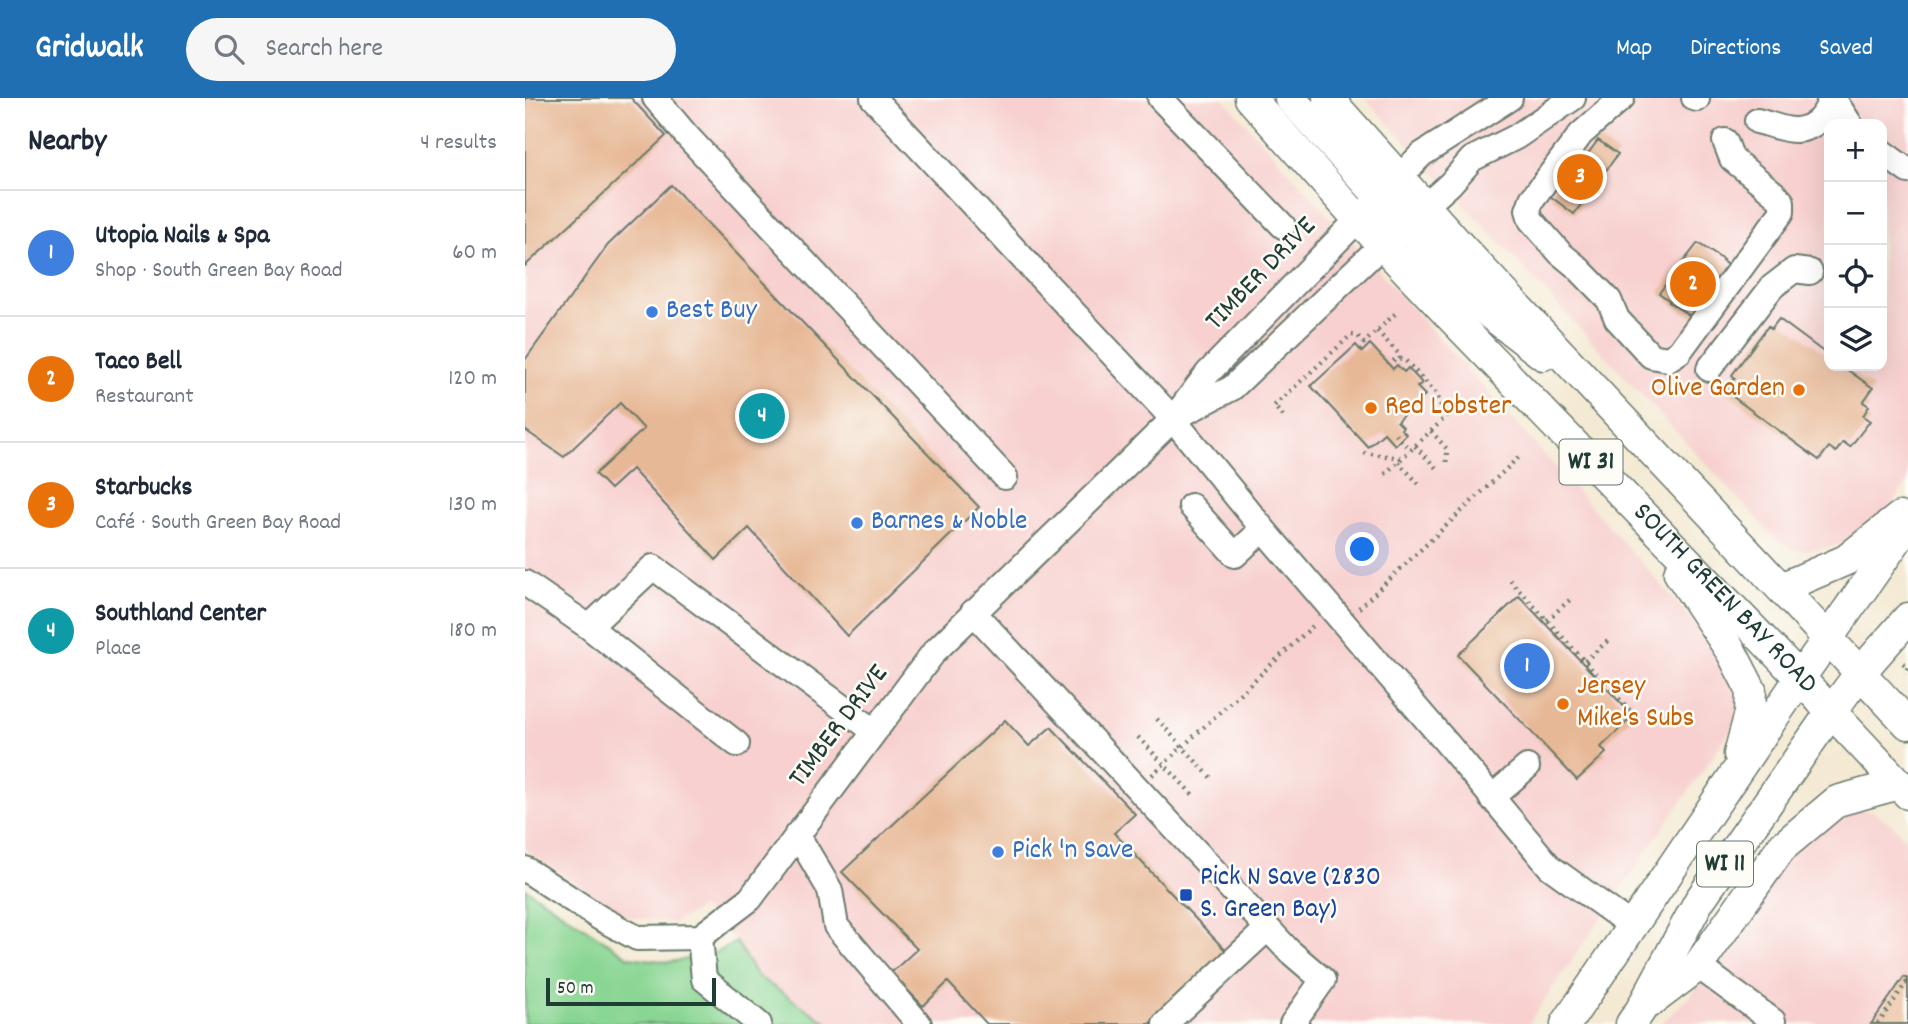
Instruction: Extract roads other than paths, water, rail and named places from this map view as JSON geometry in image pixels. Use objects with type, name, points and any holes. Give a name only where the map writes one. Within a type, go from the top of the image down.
[{"type":"main road","name":"SOUTH GREEN BAY ROAD","points":[[1249,98],[1358,219],[1404,225],[1614,409],[1908,724]]},
{"type":"main road","points":[[1290,98],[1390,188]]},
{"type":"main road","name":"SOUTH GREEN BAY ROAD","points":[[1328,98],[1390,188],[1404,225],[1446,312],[1800,678],[1903,789]]},
{"type":"main road","points":[[1781,588],[1846,560],[1908,510]]},
{"type":"main road","points":[[1639,512],[1732,653],[1751,690],[1750,713],[1733,777]]},
{"type":"main road","name":"WI 11","points":[[1566,1024],[1800,678],[1908,524]]},
{"type":"main road","name":"WI 11","points":[[1635,1017],[1699,901],[1831,712],[1860,673],[1908,618]]},
{"type":"main road","points":[[1635,1017],[1698,966],[1781,848],[1837,801],[1903,789]]},
{"type":"street","points":[[655,98],[687,136],[1005,477]]},
{"type":"street","points":[[873,98],[1173,419],[1550,867],[1632,926]]},
{"type":"street","points":[[1160,98],[1283,226]]},
{"type":"street","name":"TIMBER DRIVE","points":[[699,937],[750,900],[934,652],[1173,419],[1208,373],[1421,155],[1510,98]]},
{"type":"street","name":"TIMBER DRIVE","points":[[1173,419],[1232,388],[1450,184],[1472,159],[1516,137],[1573,98]]},
{"type":"street","points":[[1622,98],[1581,134],[1532,199],[1528,210],[1531,220],[1560,253],[1609,300],[1617,319],[1651,356],[1668,359],[1679,352],[1782,212],[1782,202],[1732,159],[1725,141]]},
{"type":"street","points":[[1757,121],[1795,130],[1816,123],[1826,113],[1832,98]]},
{"type":"street","points":[[1832,98],[1847,119]]},
{"type":"street","points":[[1887,156],[1908,171]]},
{"type":"street","points":[[1710,369],[1772,287],[1794,270],[1810,272]]},
{"type":"street","points":[[1191,506],[1235,555],[1263,529]]},
{"type":"street","points":[[589,628],[653,567],[874,732]]},
{"type":"street","points":[[525,583],[589,628],[737,744]]},
{"type":"street","points":[[973,612],[1267,929],[1323,980],[1292,1024]]},
{"type":"street","points":[[1491,798],[1527,767]]},
{"type":"street","points":[[797,834],[829,890],[836,926],[919,1024]]},
{"type":"street","points":[[525,869],[600,918],[637,938],[699,937],[704,979],[759,1024]]},
{"type":"street","points":[[1165,1024],[1267,929]]},
{"type":"street","points":[[1698,966],[1773,1021]]},
{"type":"place","name":"Starbucks","points":[[1580,177]]},
{"type":"place","name":"Taco Bell","points":[[1693,284]]},
{"type":"place","name":"Best Buy","points":[[652,312]]},
{"type":"place","name":"Olive Garden","points":[[1799,390]]},
{"type":"place","name":"Red Lobster","points":[[1371,408]]},
{"type":"place","name":"Southland Center","points":[[762,416]]},
{"type":"place","name":"Barnes & Noble","points":[[857,523]]},
{"type":"place","name":"Utopia Nails & Spa","points":[[1527,666]]},
{"type":"place","name":"Jersey Mike's Subs","points":[[1563,704]]},
{"type":"place","name":"Pick 'n Save","points":[[998,852]]},
{"type":"place","name":"Pick N Save (2830 S. Green Bay)","points":[[1186,895]]}]
